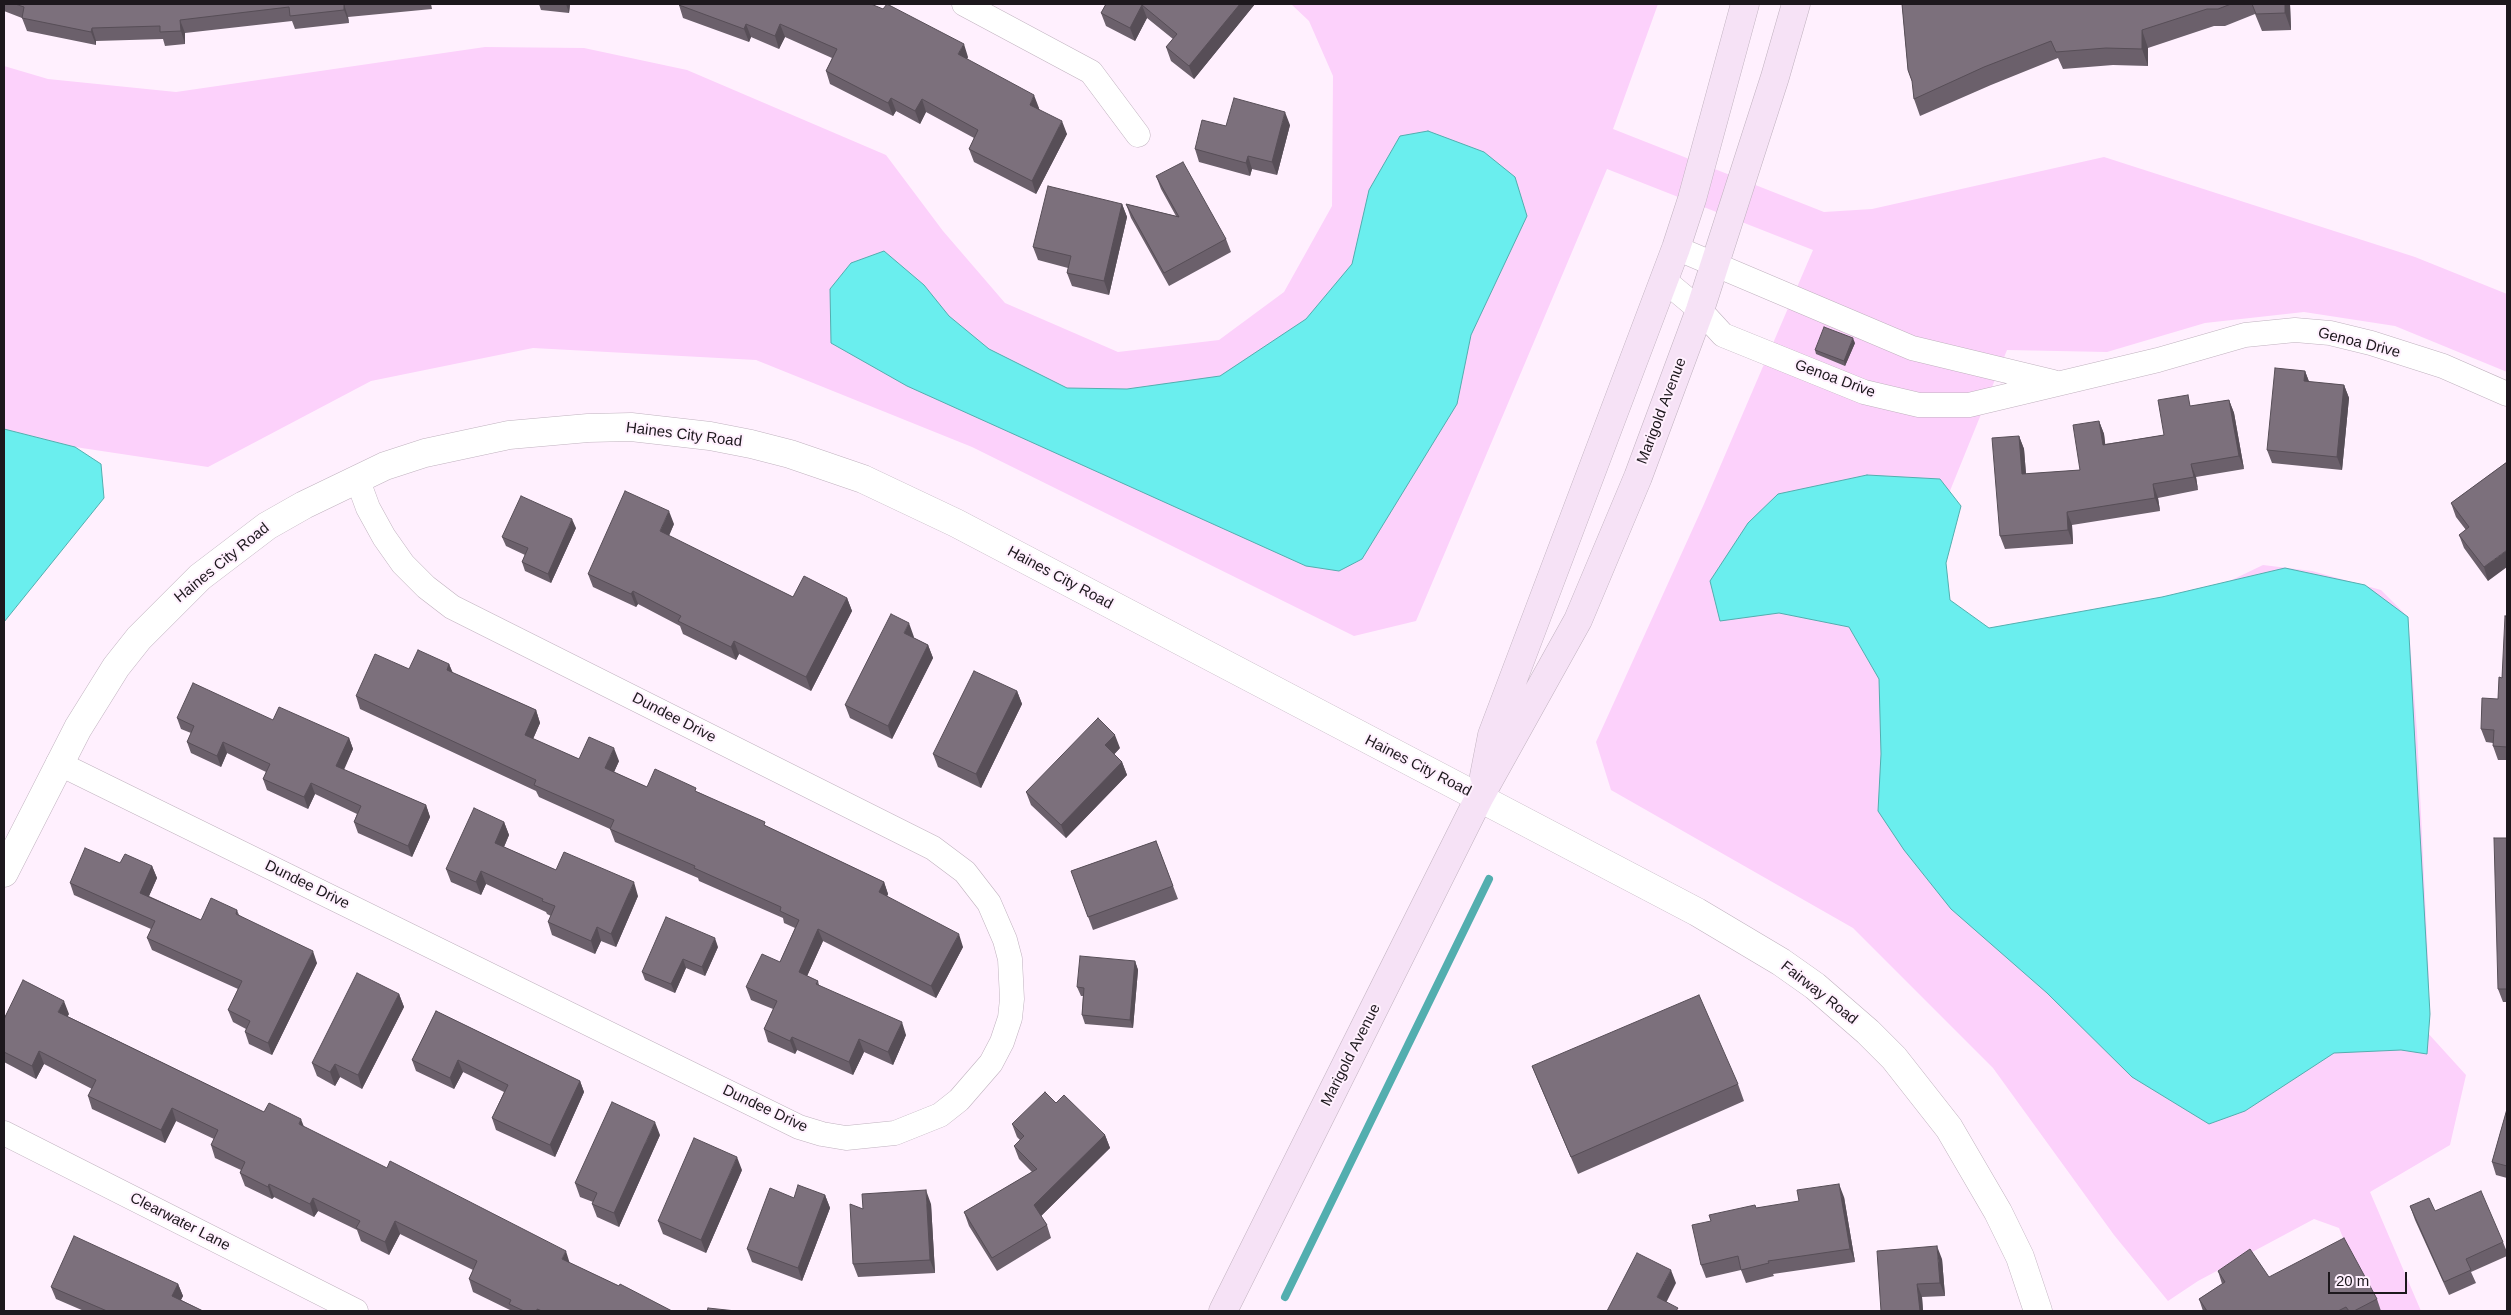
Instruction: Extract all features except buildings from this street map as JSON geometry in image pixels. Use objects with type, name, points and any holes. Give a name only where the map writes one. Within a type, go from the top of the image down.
[{"type":"main road","name":"Marigold Avenue","points":[[1479,798],[1492,735],[1676,248],[1692,199],[1745,4]]},
{"type":"main road","name":"Marigold Avenue","points":[[1223,1311],[1479,798],[1578,620],[1638,477],[1700,310],[1775,77],[1796,4]]},
{"type":"street","points":[[964,4],[1091,72],[1138,135]]},
{"type":"street","name":"Genoa Drive","points":[[1676,248],[1912,348],[2059,383]]},
{"type":"street","name":"Genoa Drive","points":[[1664,280],[1700,310],[1723,335],[1864,392],[1918,405],[1969,405],[2158,360],[2244,335],[2296,330],[2330,333],[2371,342],[2443,366],[2507,394]]},
{"type":"street","name":"Haines City Road","points":[[4,873],[58,763],[116,667],[169,606],[200,577],[267,526],[356,478],[425,453],[467,443],[509,435],[588,428],[631,427],[670,430],[743,442],[790,454],[864,479],[948,519],[1479,798]]},
{"type":"street","name":"Dundee Drive","points":[[58,763],[799,1127],[822,1134],[846,1138],[895,1133],[940,1115],[959,1100],[991,1063],[1002,1042],[1010,1018],[1012,998],[1010,959],[1005,940],[989,903],[964,872],[933,848],[452,607],[426,587],[403,564],[384,537],[368,508],[356,478]]},
{"type":"street","name":"Fairway Road","points":[[1479,798],[1740,936],[1815,986],[1868,1032],[1922,1091],[1949,1128],[1976,1171],[2020,1257],[2038,1311]]},
{"type":"street","name":"Clearwater Lane","points":[[4,1134],[356,1311]]},
{"type":"shaded area","points":[[1291,4],[1658,4],[1613,129],[1824,212],[1872,209],[2104,157],[2415,257],[2507,294],[2507,372],[2395,326],[2304,312],[2205,323],[2107,352],[2007,350],[1939,518],[1927,589],[1989,628],[2182,604],[2263,565],[2312,571],[2381,590],[2408,617],[2417,732],[2429,979],[2416,1020],[2466,1075],[2450,1145],[2370,1192],[2421,1311],[2373,1311],[2339,1228],[2314,1219],[2198,1281],[2168,1301],[2114,1235],[1993,1068],[1853,928],[1611,790],[1596,742],[1704,504],[1813,250],[1607,169],[1416,621],[1354,636],[972,447],[756,360],[533,348],[371,381],[208,467],[75,447],[4,429],[4,66],[48,79],[176,92],[485,47],[584,48],[687,70],[886,155],[943,231],[1005,303],[1118,352],[1219,340],[1284,292],[1332,206],[1333,76],[1309,21]]},
{"type":"water","points":[[1428,131],[1484,152],[1515,177],[1527,216],[1471,335],[1457,404],[1362,559],[1339,571],[1306,566],[907,386],[831,343],[830,289],[851,263],[884,251],[924,285],[949,316],[989,349],[1067,388],[1127,389],[1220,376],[1306,319],[1352,264],[1369,190],[1400,136]]},
{"type":"water","points":[[4,429],[75,447],[101,464],[104,498],[4,622]]},
{"type":"water","points":[[1867,475],[1940,479],[1961,506],[1946,563],[1950,600],[1989,628],[2162,597],[2285,568],[2365,585],[2408,617],[2430,1014],[2427,1054],[2401,1050],[2334,1053],[2245,1111],[2209,1124],[2132,1077],[2047,993],[1951,909],[1904,850],[1878,811],[1881,754],[1879,679],[1849,627],[1779,613],[1720,621],[1710,581],[1748,523],[1778,494]]},
{"type":"waterway","points":[[1285,1297],[1489,879]]}]
